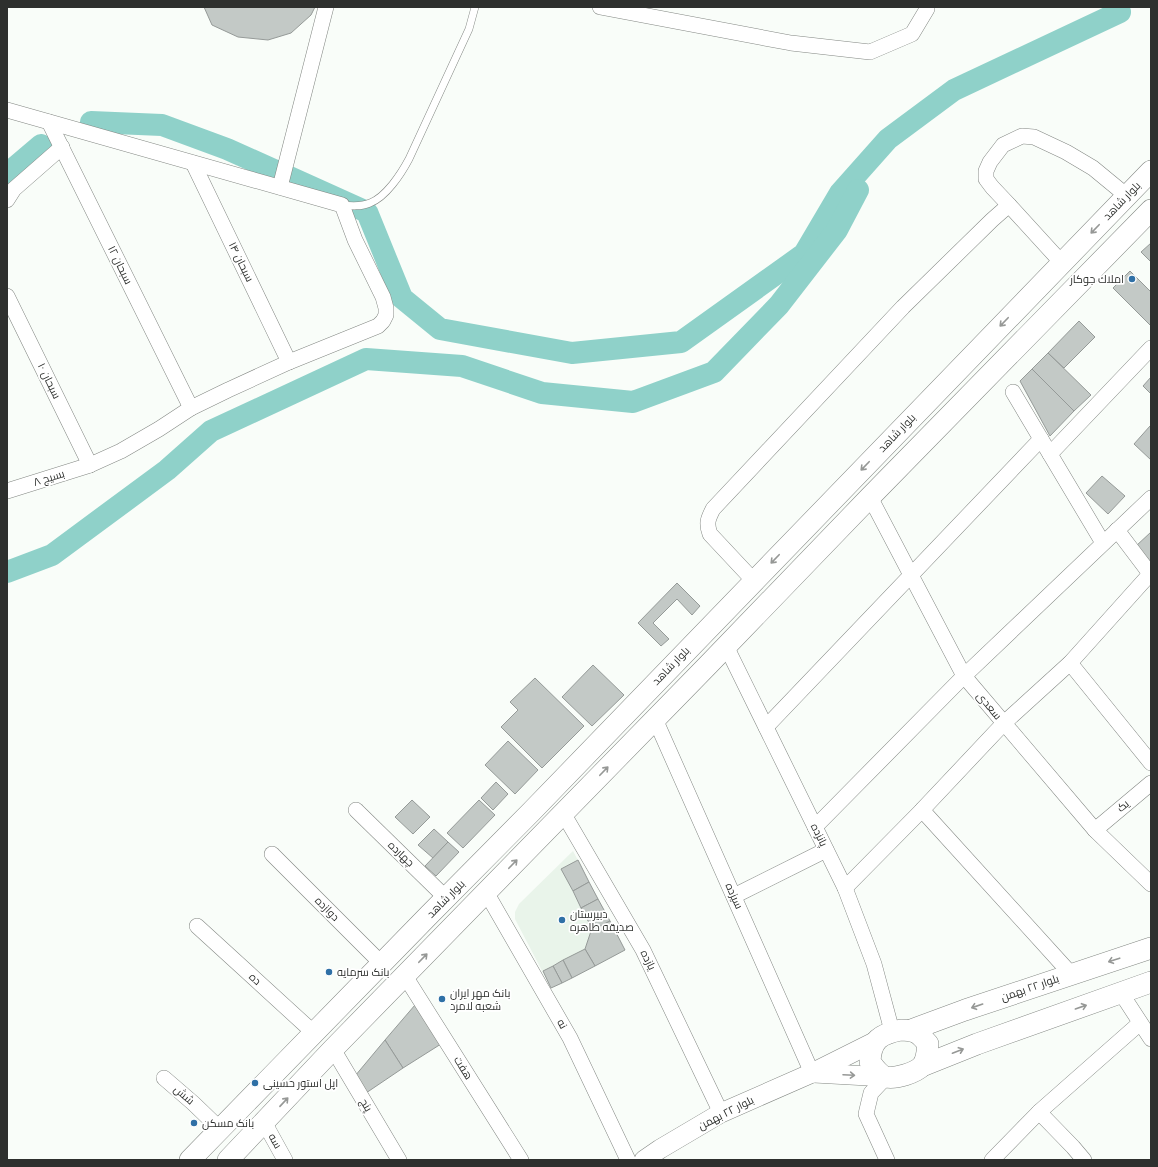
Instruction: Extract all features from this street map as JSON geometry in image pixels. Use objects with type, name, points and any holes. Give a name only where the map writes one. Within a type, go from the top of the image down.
[{"type":"main road","name":"بلوار شاهد","points":[[190,1160],[531,812],[1151,171]]},
{"type":"main road","points":[[228,1160],[486,892],[1151,210]]},
{"type":"main road","points":[[666,672],[684,689]]},
{"type":"main road","name":"بلوار ۲۲ بهمن","points":[[893,1034],[1151,948]]},
{"type":"main road","points":[[922,1066],[927,1056],[928,1044],[921,1035],[893,1034],[870,1050],[870,1062],[877,1071],[886,1077],[906,1075],[914,1072],[922,1066],[984,1042],[1151,982]]},
{"type":"main road","points":[[356,990],[375,1007]]},
{"type":"street","points":[[280,187],[326,7]]},
{"type":"street","points":[[600,7],[791,43],[870,52],[912,34],[927,7]]},
{"type":"street","points":[[7,110],[342,205]]},
{"type":"street","name":"سبحان ۱۲","points":[[49,122],[192,408]]},
{"type":"street","points":[[1062,263],[986,179],[986,171],[990,162],[1003,145],[1022,136],[1034,136],[1093,168],[1127,196]]},
{"type":"street","points":[[7,200],[14,189],[62,147]]},
{"type":"street","name":"سبحان ۱۴","points":[[193,163],[289,362]]},
{"type":"street","name":"بسیج ۸","points":[[7,491],[90,465],[128,447],[159,430],[192,408],[228,390],[289,362],[378,326],[386,315],[383,297],[355,240],[342,205]]},
{"type":"street","points":[[754,581],[710,534],[707,525],[713,508],[903,307],[1009,205]]},
{"type":"street","name":"سبحان ۱۰","points":[[7,296],[90,465]]},
{"type":"street","points":[[1050,454],[1151,348]]},
{"type":"street","points":[[1013,392],[1103,543]]},
{"type":"street","points":[[766,727],[1041,439]]},
{"type":"street","name":"سعدی","points":[[870,497],[964,676],[1096,830],[1145,869],[1151,884]]},
{"type":"street","points":[[815,827],[964,676],[1151,498]]},
{"type":"street","points":[[845,888],[1004,724],[1070,663],[1151,575],[1117,530]]},
{"type":"street","name":"پانزده","points":[[726,646],[845,888],[874,964],[893,1034]]},
{"type":"street","points":[[1070,663],[1151,763]]},
{"type":"street","name":"سیزده","points":[[655,719],[812,1073]]},
{"type":"street","name":"یک","points":[[1096,830],[1151,782]]},
{"type":"street","name":"چهارده","points":[[356,810],[446,898]]},
{"type":"street","points":[[922,810],[1071,974]]},
{"type":"street","name":"یازده","points":[[563,813],[643,950],[721,1113]]},
{"type":"street","points":[[734,896],[826,850]]},
{"type":"street","name":"دوازده","points":[[272,854],[382,964]]},
{"type":"street","name":"نه","points":[[486,892],[570,1038],[628,1160]]},
{"type":"street","name":"ده","points":[[196,926],[314,1033]]},
{"type":"street","name":"هفت","points":[[405,976],[521,1160]]},
{"type":"street","points":[[1121,993],[1151,1039]]},
{"type":"street","points":[[992,1160],[1039,1112],[1140,1023]]},
{"type":"street","name":"بلوار ۲۲ بهمن","points":[[644,1160],[721,1113],[812,1073],[893,1034]]},
{"type":"street","name":"پنج","points":[[333,1050],[399,1160]]},
{"type":"street","name":"بلوار ۲۲ بهمن","points":[[812,1073],[886,1077]]},
{"type":"street","points":[[886,1077],[871,1093],[866,1114],[887,1160]]},
{"type":"street","name":"شش","points":[[164,1078],[193,1102],[220,1129]]},
{"type":"street","points":[[1039,1112],[1084,1160]]},
{"type":"street","name":"سه","points":[[264,1122],[285,1160]]},
{"type":"lane","points":[[342,205],[356,206],[371,203],[386,192],[401,175],[469,29],[475,7]]},
{"type":"shaded area","name":"دبیرستان صدیقه طاهره","points":[[573,851],[625,950],[551,988],[515,919],[515,912],[519,904]]},
{"type":"building","points":[[204,7],[315,7],[311,15],[291,33],[268,40],[238,37],[212,25]]},
{"type":"building","points":[[1151,243],[1151,262],[1141,252]]},
{"type":"building","points":[[1130,271],[1151,292],[1151,326],[1113,288]]},
{"type":"building","points":[[1079,321],[1095,337],[1064,368],[1048,353]]},
{"type":"building","points":[[1048,353],[1091,395],[1074,411],[1032,369]]},
{"type":"building","points":[[1032,369],[1074,411],[1050,436],[1020,381]]},
{"type":"building","points":[[1151,377],[1151,394],[1143,386]]},
{"type":"building","points":[[1150,426],[1151,427],[1151,460],[1134,444]]},
{"type":"building","points":[[1102,476],[1125,496],[1108,514],[1086,493]]},
{"type":"building","points":[[1151,532],[1151,562],[1136,546]]},
{"type":"building","points":[[677,583],[700,606],[692,615],[677,599],[653,623],[669,639],[661,646],[638,623]]},
{"type":"building","points":[[593,665],[624,695],[592,726],[562,697]]},
{"type":"building","points":[[535,678],[584,726],[542,768],[501,727],[518,710],[510,702]]},
{"type":"building","points":[[508,741],[538,770],[515,794],[485,765]]},
{"type":"building","points":[[496,782],[508,794],[493,810],[481,798]]},
{"type":"building","points":[[412,800],[430,817],[413,834],[395,817]]},
{"type":"building","points":[[479,800],[495,815],[463,848],[447,833]]},
{"type":"building","points":[[434,829],[448,842],[433,858],[418,845]]},
{"type":"building","points":[[448,842],[459,852],[436,876],[425,866]]},
{"type":"building","points":[[578,860],[589,882],[573,891],[561,869]]},
{"type":"building","points":[[589,882],[598,899],[581,908],[573,891]]},
{"type":"building","points":[[598,899],[610,921],[593,930],[581,908]]},
{"type":"building","points":[[610,921],[625,950],[595,966],[585,949],[591,931]]},
{"type":"building","points":[[585,949],[595,966],[572,978],[563,960]]},
{"type":"building","points":[[563,960],[572,978],[562,983],[553,966]]},
{"type":"building","points":[[553,966],[562,983],[551,988],[543,971]]},
{"type":"building","points":[[415,1005],[441,1044],[403,1068],[385,1040]]},
{"type":"building","points":[[385,1040],[403,1068],[366,1093],[355,1076]]},
{"type":"waterway","points":[[91,122],[162,125],[227,149],[367,212],[402,298],[440,329],[572,353],[681,342],[804,254],[840,193],[888,139],[954,90],[1120,12]]},
{"type":"waterway","points":[[7,174],[41,145]]},
{"type":"waterway","points":[[7,572],[52,555],[167,470],[211,431],[366,359],[462,366],[542,393],[633,402],[714,372],[779,305],[837,230],[858,190]]},
{"type":"place","name":"املاك جوكار","points":[[1132,279]]},
{"type":"place","name":"دبیرستان صدیقه طاهره","points":[[562,920]]},
{"type":"place","name":"بانک سرمایه","points":[[329,972]]},
{"type":"place","name":"بانک مهر ایران شعبه لامرد","points":[[442,999]]},
{"type":"place","name":"اپل استور حسینی","points":[[255,1083]]},
{"type":"place","name":"بانک مسکن","points":[[194,1123]]}]
